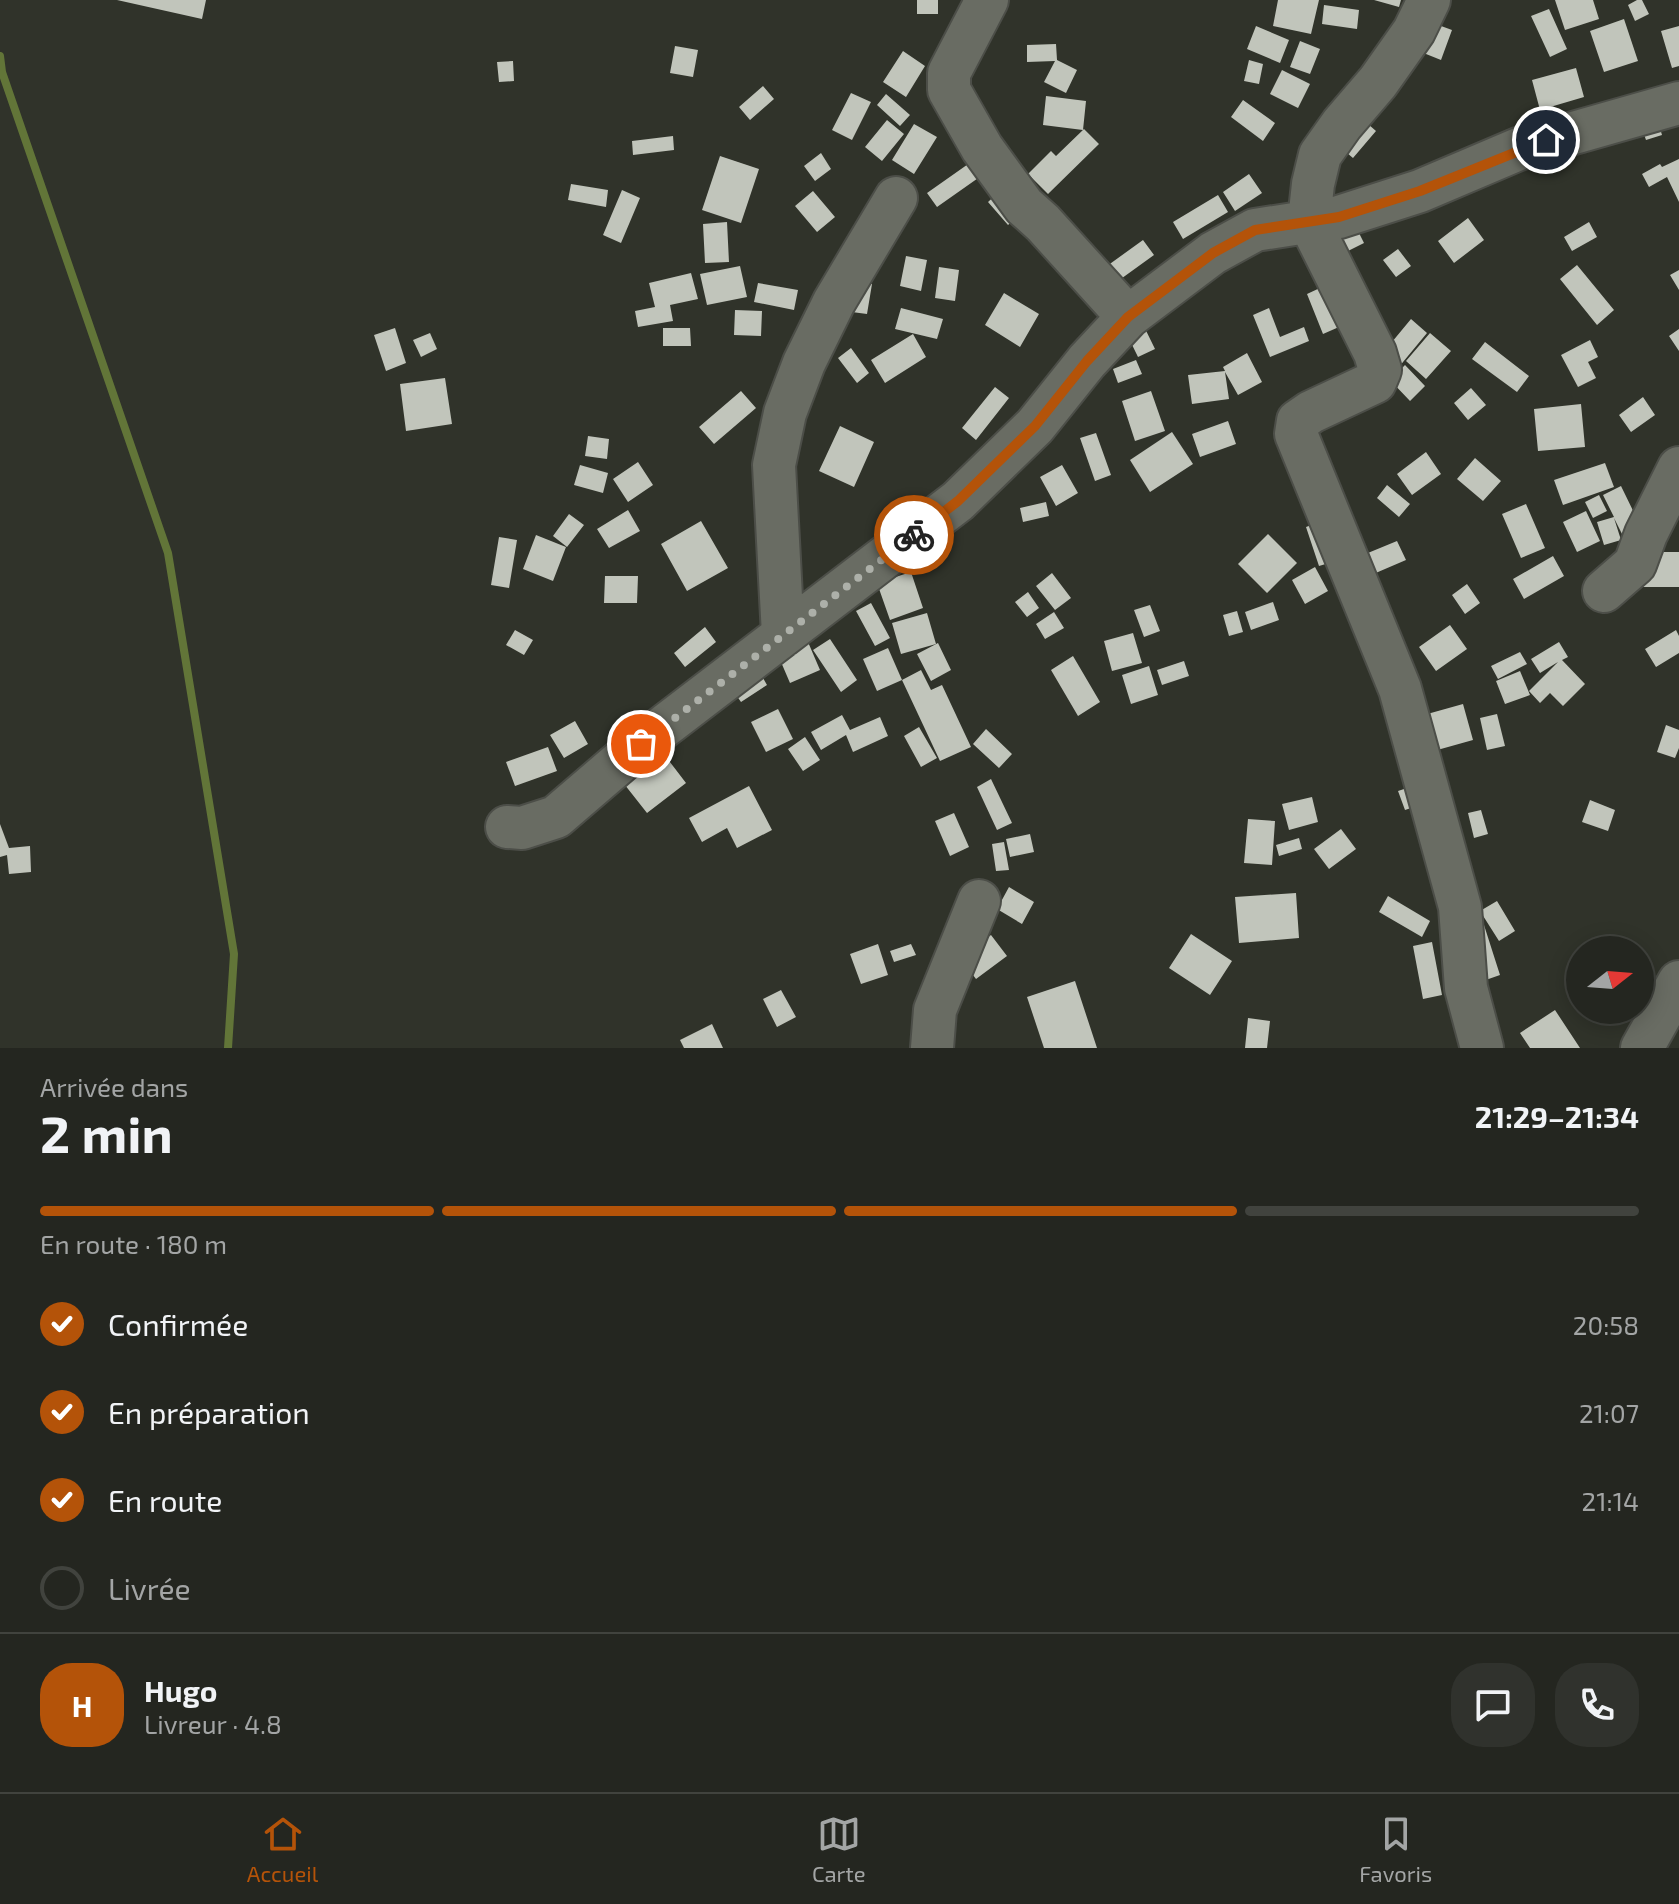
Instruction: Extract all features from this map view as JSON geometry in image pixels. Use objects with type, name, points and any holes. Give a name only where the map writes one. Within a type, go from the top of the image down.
[{"type":"street","points":[[987,0],[949,73],[949,90],[982,148],[1024,206],[1128,317]]},
{"type":"street","points":[[1429,0],[1414,31],[1387,70],[1320,155],[1313,184],[1309,221],[1375,353],[1380,370],[1375,382],[1298,421],[1296,434],[1400,689],[1460,907],[1466,988],[1482,1048]]},
{"type":"street","points":[[507,827],[522,828],[556,817],[641,744],[958,501],[1035,426],[1087,361],[1128,317],[1213,253],[1255,230],[1339,217],[1420,191],[1521,148],[1679,103]]},
{"type":"street","points":[[783,635],[774,465],[785,413],[804,363],[834,302],[896,198]]},
{"type":"street","points":[[1604,591],[1635,564],[1646,534],[1679,468]]},
{"type":"street","points":[[932,1048],[935,1010],[979,901]]},
{"type":"street","points":[[1642,1048],[1679,982]]},
{"type":"building","points":[[117,0],[206,0],[202,19]]},
{"type":"building","points":[[917,0],[938,0],[938,14],[917,14]]},
{"type":"building","points":[[1278,0],[1319,0],[1311,34],[1273,26]]},
{"type":"building","points":[[1374,0],[1401,0],[1399,7]]},
{"type":"building","points":[[1555,0],[1593,0],[1599,19],[1565,30]]},
{"type":"building","points":[[1642,0],[1649,14],[1635,21],[1628,5]]},
{"type":"building","points":[[1324,5],[1359,10],[1357,29],[1322,24]]},
{"type":"building","points":[[1549,9],[1567,49],[1550,57],[1531,16]]},
{"type":"building","points":[[1422,19],[1452,30],[1441,60],[1411,48]]},
{"type":"building","points":[[1624,19],[1638,61],[1604,72],[1590,31]]},
{"type":"building","points":[[1256,26],[1289,40],[1280,63],[1247,49]]},
{"type":"building","points":[[1679,26],[1679,66],[1672,68],[1661,31]]},
{"type":"building","points":[[1300,41],[1320,49],[1310,74],[1290,67]]},
{"type":"building","points":[[1056,44],[1057,60],[1077,70],[1066,93],[1044,82],[1055,61],[1027,62],[1027,45]]},
{"type":"building","points":[[675,46],[698,50],[693,77],[670,73]]},
{"type":"building","points":[[903,51],[925,66],[906,97],[883,82]]},
{"type":"building","points":[[1249,60],[1263,64],[1259,84],[1244,81]]},
{"type":"building","points":[[513,61],[514,81],[499,82],[497,62]]},
{"type":"building","points":[[1576,68],[1584,97],[1540,110],[1532,80]]},
{"type":"building","points":[[1282,70],[1310,84],[1298,108],[1270,94]]},
{"type":"building","points":[[763,86],[774,99],[750,120],[739,107]]},
{"type":"building","points":[[851,93],[871,102],[852,140],[832,130]]},
{"type":"building","points":[[886,94],[910,115],[900,126],[877,105]]},
{"type":"building","points":[[1046,96],[1086,101],[1083,130],[1043,125]]},
{"type":"building","points":[[1243,100],[1275,123],[1263,141],[1231,117]]},
{"type":"building","points":[[1346,105],[1376,131],[1353,158],[1322,132]]},
{"type":"building","points":[[1657,118],[1662,135],[1646,140],[1640,123]]},
{"type":"building","points":[[887,120],[904,134],[882,161],[865,147]]},
{"type":"building","points":[[914,124],[937,137],[914,174],[892,160]]},
{"type":"building","points":[[1084,129],[1099,144],[1048,194],[1028,174],[1051,151],[1056,156]]},
{"type":"building","points":[[673,136],[674,150],[633,155],[632,141]]},
{"type":"building","points":[[821,153],[831,169],[815,181],[804,166]]},
{"type":"building","points":[[981,155],[991,169],[937,207],[927,193]]},
{"type":"building","points":[[720,156],[759,169],[741,223],[702,210]]},
{"type":"building","points":[[1679,159],[1679,202],[1667,177],[1649,187],[1642,174],[1660,164],[1662,167]]},
{"type":"building","points":[[1249,174],[1262,193],[1235,211],[1223,192]]},
{"type":"building","points":[[571,184],[608,190],[606,207],[568,200]]},
{"type":"building","points":[[622,190],[640,198],[621,243],[603,235]]},
{"type":"building","points":[[813,191],[835,217],[817,232],[795,206]]},
{"type":"building","points":[[1000,191],[1020,214],[1008,225],[988,202]]},
{"type":"building","points":[[1218,195],[1228,212],[1183,239],[1173,222]]},
{"type":"building","points":[[1468,218],[1484,240],[1454,263],[1438,241]]},
{"type":"building","points":[[727,222],[729,262],[705,263],[703,224]]},
{"type":"building","points":[[1589,222],[1597,237],[1572,251],[1564,237]]},
{"type":"building","points":[[1355,225],[1364,243],[1332,259],[1323,241]]},
{"type":"building","points":[[1143,240],[1154,255],[1118,281],[1107,266]]},
{"type":"building","points":[[1398,249],[1411,266],[1396,277],[1383,260]]},
{"type":"building","points":[[906,256],[927,260],[921,291],[900,286]]},
{"type":"building","points":[[1577,265],[1614,310],[1597,325],[1560,279]]},
{"type":"building","points":[[740,266],[747,297],[707,305],[700,274]]},
{"type":"building","points":[[939,267],[959,270],[955,301],[935,298]]},
{"type":"building","points":[[1679,270],[1679,290],[1670,275]]},
{"type":"building","points":[[691,273],[698,299],[670,305],[673,321],[638,327],[635,311],[655,307],[649,283]]},
{"type":"building","points":[[833,278],[872,284],[867,314],[829,309]]},
{"type":"building","points":[[758,283],[798,290],[794,310],[754,302]]},
{"type":"building","points":[[1322,287],[1339,327],[1323,334],[1307,294]]},
{"type":"building","points":[[1004,293],[1039,314],[1020,347],[985,325]]},
{"type":"building","points":[[1132,302],[1155,349],[1138,357],[1115,310]]},
{"type":"building","points":[[901,308],[943,319],[937,339],[895,329]]},
{"type":"building","points":[[1269,308],[1280,337],[1304,327],[1309,341],[1270,357],[1253,315]]},
{"type":"building","points":[[735,310],[762,311],[761,336],[734,335]]},
{"type":"building","points":[[1411,319],[1427,333],[1384,385],[1368,371]]},
{"type":"building","points":[[395,328],[406,363],[386,371],[374,335]]},
{"type":"building","points":[[663,328],[690,328],[691,346],[663,346]]},
{"type":"building","points":[[1679,329],[1679,351],[1669,336]]},
{"type":"building","points":[[430,333],[437,349],[421,357],[413,340]]},
{"type":"building","points":[[1430,333],[1451,351],[1426,379],[1406,361]]},
{"type":"building","points":[[913,334],[926,357],[885,383],[871,360]]},
{"type":"building","points":[[1590,340],[1598,357],[1588,362],[1596,378],[1578,387],[1561,355]]},
{"type":"building","points":[[1485,342],[1529,376],[1517,392],[1472,359]]},
{"type":"building","points":[[851,348],[869,373],[857,383],[838,358]]},
{"type":"building","points":[[1247,353],[1262,382],[1238,395],[1225,372],[1229,399],[1192,404],[1188,375],[1225,371],[1223,367]]},
{"type":"building","points":[[1136,360],[1142,374],[1118,383],[1113,369]]},
{"type":"building","points":[[1405,365],[1425,386],[1410,401],[1390,380]]},
{"type":"building","points":[[445,378],[452,424],[406,431],[400,384]]},
{"type":"building","points":[[995,387],[1009,398],[976,440],[962,428]]},
{"type":"building","points":[[1471,388],[1486,405],[1468,420],[1454,403]]},
{"type":"building","points":[[741,391],[756,408],[714,444],[699,427]]},
{"type":"building","points":[[1151,391],[1165,431],[1135,441],[1122,401]]},
{"type":"building","points":[[1643,397],[1655,415],[1631,432],[1619,415]]},
{"type":"building","points":[[1581,404],[1585,447],[1538,451],[1534,409]]},
{"type":"building","points":[[1228,421],[1236,444],[1200,457],[1192,434]]},
{"type":"building","points":[[840,426],[874,442],[854,487],[819,471]]},
{"type":"building","points":[[1172,432],[1193,464],[1150,492],[1130,460]]},
{"type":"building","points":[[1096,433],[1111,475],[1095,481],[1080,438]]},
{"type":"building","points":[[588,436],[609,439],[607,459],[585,456]]},
{"type":"building","points":[[1426,452],[1441,474],[1412,495],[1397,474]]},
{"type":"building","points":[[1475,458],[1501,481],[1483,501],[1457,479]]},
{"type":"building","points":[[638,462],[653,485],[628,502],[613,479]]},
{"type":"building","points":[[1605,463],[1614,487],[1563,505],[1554,480]]},
{"type":"building","points":[[580,465],[608,473],[603,493],[574,485]]},
{"type":"building","points":[[1062,465],[1078,493],[1056,506],[1040,477]]},
{"type":"building","points":[[1387,485],[1410,504],[1399,517],[1377,498]]},
{"type":"building","points":[[1621,486],[1640,525],[1622,534],[1614,518],[1621,540],[1604,545],[1597,522],[1614,517],[1603,495]]},
{"type":"building","points":[[1599,495],[1607,511],[1593,518],[1585,502]]},
{"type":"building","points":[[1046,502],[1049,516],[1023,522],[1020,508]]},
{"type":"building","points":[[1526,504],[1545,548],[1521,558],[1502,514]]},
{"type":"building","points":[[628,510],[640,531],[609,548],[597,529]]},
{"type":"building","points":[[1586,511],[1600,541],[1577,552],[1563,522]]},
{"type":"building","points":[[569,514],[584,525],[567,547],[553,536]]},
{"type":"building","points":[[1325,520],[1339,560],[1319,566],[1306,527]]},
{"type":"building","points":[[701,521],[728,568],[687,591],[661,544]]},
{"type":"building","points":[[1268,534],[1297,563],[1267,593],[1238,564]]},
{"type":"building","points":[[536,535],[566,547],[553,581],[523,569]]},
{"type":"building","points":[[499,537],[517,540],[509,588],[491,585]]},
{"type":"building","points":[[1397,541],[1406,560],[1371,575],[1363,555]]},
{"type":"building","points":[[1639,552],[1679,552],[1679,587],[1639,587]]},
{"type":"building","points":[[1553,556],[1564,576],[1524,599],[1513,579]]},
{"type":"building","points":[[1315,567],[1328,591],[1305,604],[1292,580]]},
{"type":"building","points":[[911,572],[923,608],[890,620],[877,583]]},
{"type":"building","points":[[1052,573],[1071,598],[1055,610],[1036,586]]},
{"type":"building","points":[[605,576],[638,576],[637,603],[604,603]]},
{"type":"building","points":[[1467,584],[1480,603],[1465,614],[1452,595]]},
{"type":"building","points":[[1028,592],[1039,608],[1027,617],[1015,602]]},
{"type":"building","points":[[1273,602],[1279,620],[1251,630],[1245,612]]},
{"type":"building","points":[[871,603],[890,638],[875,646],[856,611]]},
{"type":"building","points":[[1150,605],[1160,631],[1144,637],[1134,610]]},
{"type":"building","points":[[1237,611],[1243,632],[1229,636],[1223,615]]},
{"type":"building","points":[[1054,612],[1064,628],[1045,639],[1036,624]]},
{"type":"building","points":[[927,613],[936,644],[901,654],[892,623]]},
{"type":"building","points":[[1450,625],[1467,649],[1436,671],[1419,647]]},
{"type":"building","points":[[705,627],[716,642],[685,667],[674,653]]},
{"type":"building","points":[[515,630],[533,640],[524,655],[506,645]]},
{"type":"building","points":[[1676,630],[1679,653],[1656,667],[1645,649]]},
{"type":"building","points":[[1133,633],[1142,663],[1112,671],[1104,641]]},
{"type":"building","points":[[830,639],[857,680],[841,692],[813,650]]},
{"type":"building","points":[[808,642],[820,670],[790,683],[778,655]]},
{"type":"building","points":[[1559,642],[1568,657],[1562,660],[1585,684],[1563,706],[1550,693],[1540,703],[1529,691],[1558,662],[1540,673],[1531,659]]},
{"type":"building","points":[[938,643],[951,670],[931,681],[917,654]]},
{"type":"building","points":[[888,648],[902,680],[877,691],[863,659]]},
{"type":"building","points":[[1520,652],[1527,664],[1498,679],[1491,666]]},
{"type":"building","points":[[1073,656],[1100,702],[1078,716],[1051,670]]},
{"type":"building","points":[[1184,661],[1189,676],[1162,685],[1157,670]]},
{"type":"building","points":[[1149,666],[1158,695],[1131,704],[1122,675]]},
{"type":"building","points":[[921,670],[931,690],[942,685],[971,747],[940,761],[902,680]]},
{"type":"building","points":[[759,671],[767,685],[741,702],[732,689]]},
{"type":"building","points":[[1520,671],[1530,695],[1505,704],[1496,681]]},
{"type":"building","points":[[1463,704],[1473,740],[1423,754],[1413,718]]},
{"type":"building","points":[[778,709],[793,739],[766,752],[751,722]]},
{"type":"building","points":[[1497,714],[1505,746],[1487,750],[1480,718]]},
{"type":"building","points":[[842,715],[850,730],[880,717],[888,736],[853,752],[846,735],[821,750],[811,732]]},
{"type":"building","points":[[575,721],[588,744],[564,758],[550,735]]},
{"type":"building","points":[[1666,725],[1679,730],[1679,748],[1675,758],[1657,752]]},
{"type":"building","points":[[919,727],[937,758],[921,767],[904,736]]},
{"type":"building","points":[[986,729],[1012,754],[999,768],[973,744]]},
{"type":"building","points":[[805,737],[820,760],[803,771],[788,749]]},
{"type":"building","points":[[548,747],[557,771],[515,786],[506,762]]},
{"type":"building","points":[[660,749],[686,783],[647,813],[621,780]]},
{"type":"building","points":[[991,779],[1012,823],[997,830],[977,787]]},
{"type":"building","points":[[1425,782],[1432,801],[1405,810],[1398,791]]},
{"type":"building","points":[[749,786],[772,830],[737,848],[727,828],[702,842],[689,818]]},
{"type":"building","points":[[1312,797],[1318,822],[1289,830],[1282,804]]},
{"type":"building","points":[[1590,800],[1615,810],[1608,831],[1582,822]]},
{"type":"building","points":[[1481,810],[1488,834],[1474,838],[1468,813]]},
{"type":"building","points":[[954,813],[969,847],[950,856],[935,821]]},
{"type":"building","points":[[1248,819],[1275,821],[1272,865],[1244,863]]},
{"type":"building","points":[[0,824],[9,848],[30,846],[31,872],[9,874],[7,855],[0,857]]},
{"type":"building","points":[[1341,829],[1356,849],[1329,869],[1314,849]]},
{"type":"building","points":[[1030,834],[1034,852],[1010,857],[1006,839]]},
{"type":"building","points":[[1299,838],[1302,849],[1279,856],[1276,845]]},
{"type":"building","points":[[1004,842],[1009,870],[996,871],[992,844]]},
{"type":"building","points":[[1009,887],[1034,902],[1022,924],[997,909]]},
{"type":"building","points":[[1296,893],[1299,938],[1239,943],[1235,897]]},
{"type":"building","points":[[1388,896],[1430,921],[1422,937],[1379,912]]},
{"type":"building","points":[[1497,901],[1515,931],[1499,941],[1480,911]]},
{"type":"building","points":[[1484,925],[1500,975],[1480,982],[1464,932]]},
{"type":"building","points":[[1191,934],[1232,961],[1210,995],[1169,968]]},
{"type":"building","points":[[991,935],[1007,956],[976,979],[960,958]]},
{"type":"building","points":[[1432,942],[1442,995],[1423,999],[1413,946]]},
{"type":"building","points":[[878,944],[888,975],[861,984],[850,954]]},
{"type":"building","points":[[911,944],[916,955],[894,962],[890,951]]},
{"type":"building","points":[[1075,981],[1097,1048],[1044,1048],[1027,997]]},
{"type":"building","points":[[781,990],[796,1017],[777,1027],[763,999]]},
{"type":"building","points":[[1555,1010],[1580,1048],[1530,1048],[1520,1033]]},
{"type":"building","points":[[1248,1018],[1270,1021],[1267,1048],[1245,1048]]},
{"type":"building","points":[[712,1024],[723,1048],[684,1048],[680,1040]]},
{"type":"waterway","points":[[0,56],[2,72],[168,553],[234,954],[228,1048]]},
{"type":"way so far","points":[[641,744],[914,535]]},
{"type":"route","points":[[914,535],[958,501],[1035,426],[1087,361],[1128,317],[1213,253],[1255,230],[1339,217],[1420,191],[1546,140]]}]
